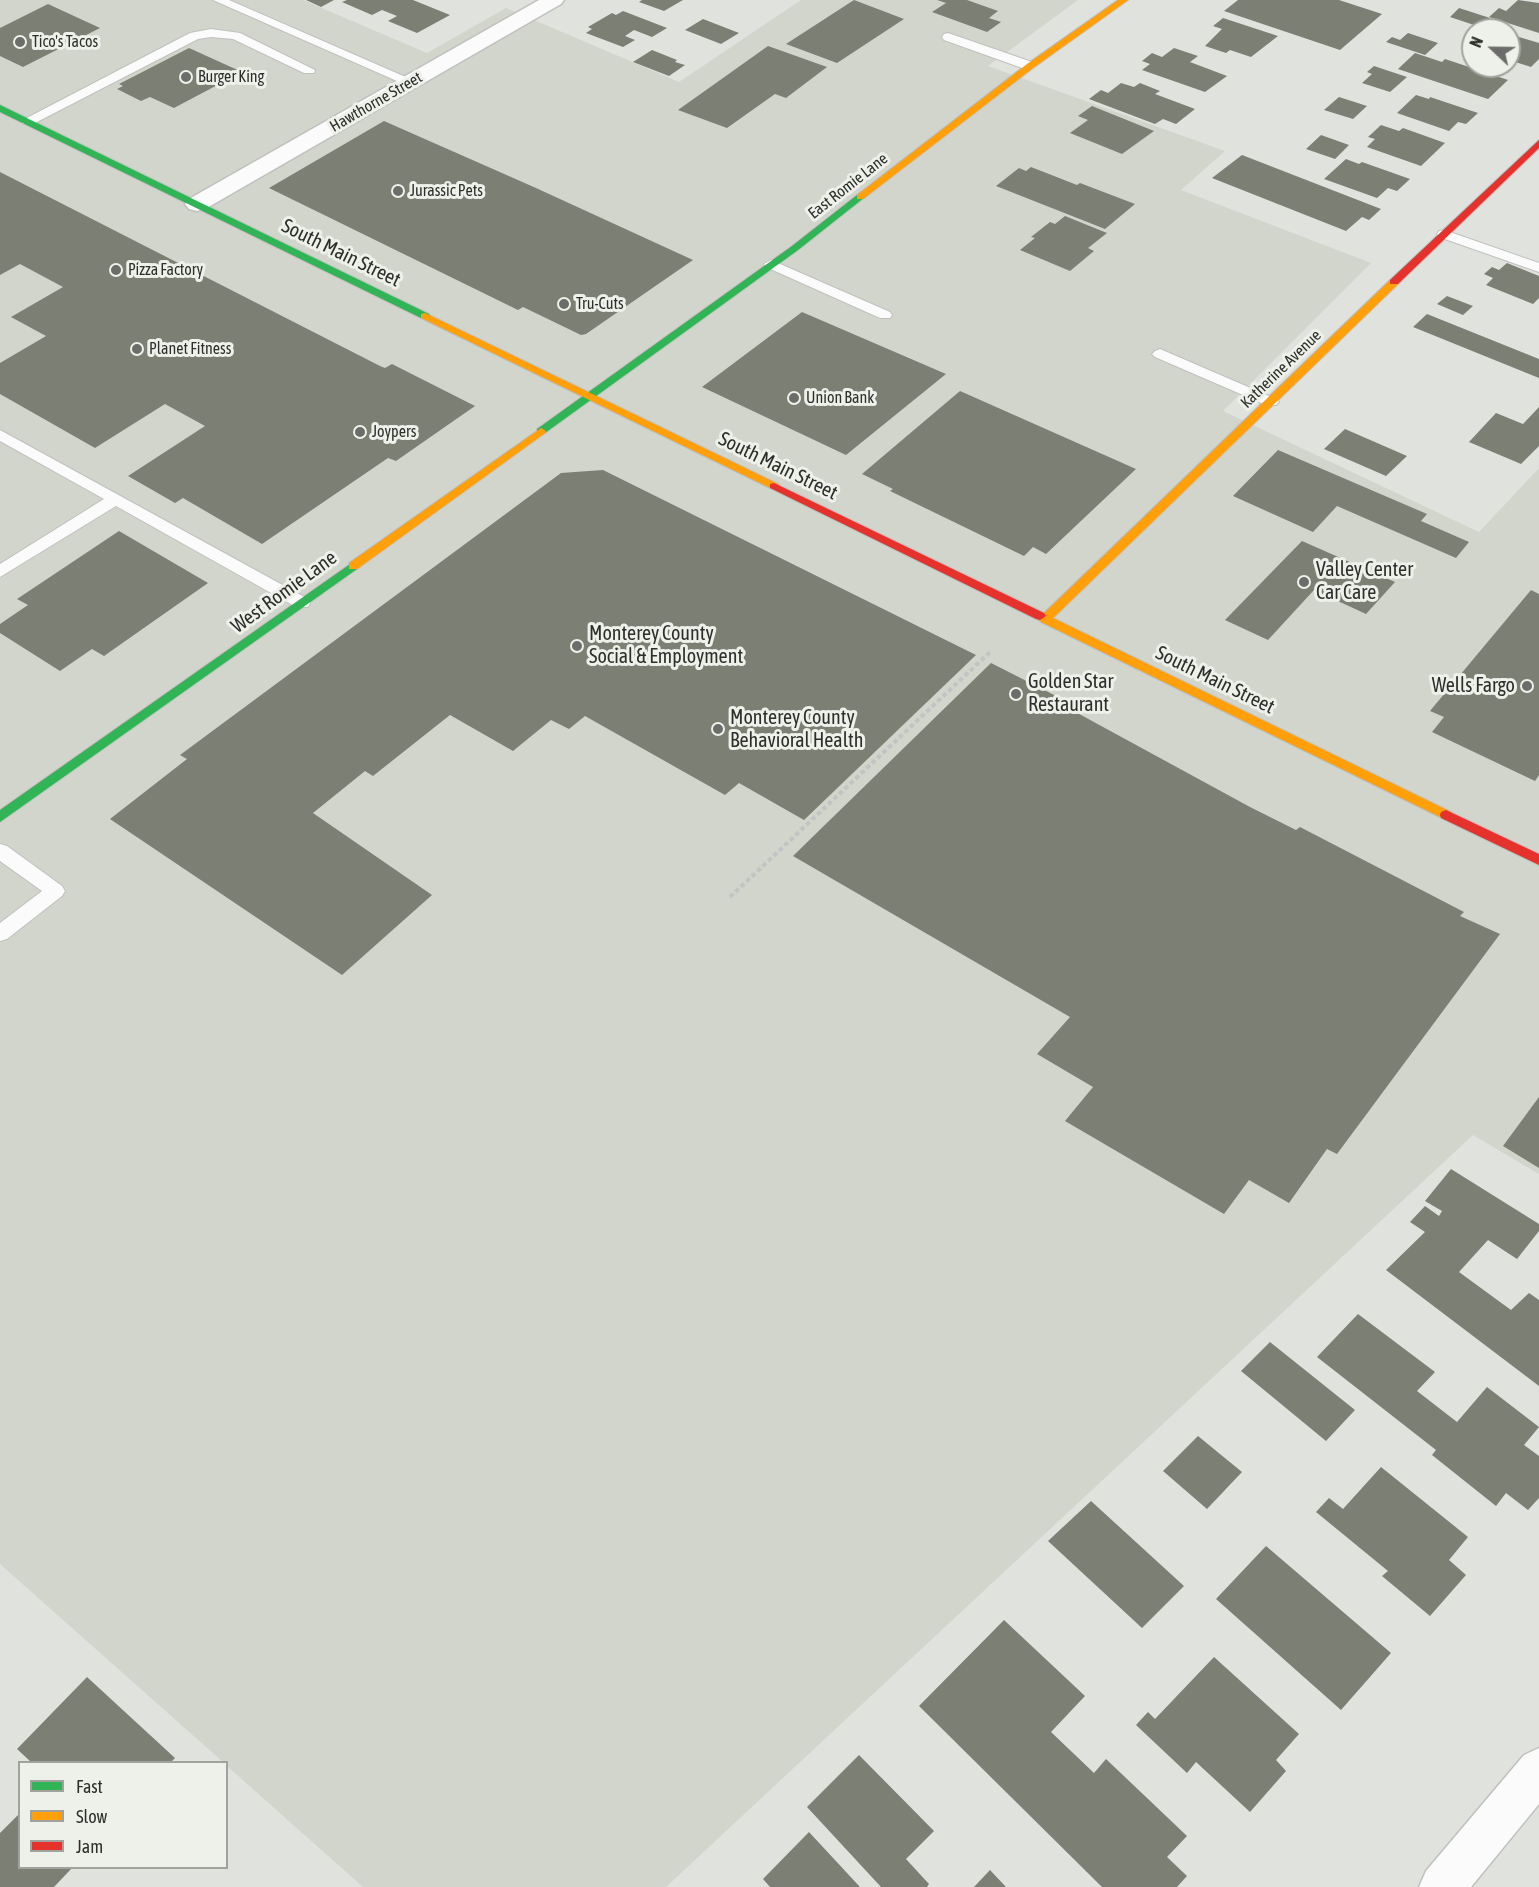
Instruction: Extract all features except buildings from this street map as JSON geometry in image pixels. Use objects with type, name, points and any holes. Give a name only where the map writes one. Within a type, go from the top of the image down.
[{"type":"main road","name":"East Romie Lane","points":[[589,396],[771,264],[1030,66],[1124,0]]},
{"type":"main road","name":"South Main Street","points":[[0,108],[1539,860]]},
{"type":"main road","name":"Katherine Avenue","points":[[1045,619],[1539,142]]},
{"type":"main road","name":"West Romie Lane","points":[[0,817],[589,396]]},
{"type":"street","name":"Hawthorne Street","points":[[197,204],[554,0]]},
{"type":"street","points":[[1442,1887],[1539,1770]]},
{"type":"lane","points":[[219,0],[411,82]]},
{"type":"lane","points":[[28,122],[194,36],[211,33],[236,36],[309,70]]},
{"type":"lane","points":[[948,36],[1030,66]]},
{"type":"lane","points":[[1444,234],[1539,268]]},
{"type":"lane","points":[[771,264],[885,315]]},
{"type":"lane","points":[[1160,354],[1271,402]]},
{"type":"lane","points":[[0,435],[302,603]]},
{"type":"lane","points":[[0,572],[114,500]]},
{"type":"lane","points":[[0,851],[54,891],[0,934]]},
{"type":"path","points":[[730,897],[990,652]]},
{"type":"shaded area","points":[[0,0],[303,0],[427,53],[506,8],[679,82],[801,0],[1078,0],[988,66],[1225,151],[1181,190],[1371,263],[1223,411],[1479,532],[1539,468],[1539,1174],[1473,1135],[666,1887],[363,1887],[228,1767],[228,1761],[222,1761],[0,1564]]},
{"type":"traffic: fast","points":[[0,108],[425,316]]},
{"type":"traffic: fast","points":[[541,431],[795,248],[860,197]]},
{"type":"traffic: fast","points":[[0,817],[353,566]]},
{"type":"traffic: slow","points":[[860,197],[1030,66],[1124,0]]},
{"type":"traffic: slow","points":[[1045,619],[1394,282]]},
{"type":"traffic: slow","points":[[425,316],[774,486]]},
{"type":"traffic: slow","points":[[353,566],[541,431]]},
{"type":"traffic: slow","points":[[1040,616],[1446,815]]},
{"type":"traffic: jam","points":[[1394,282],[1539,143]]},
{"type":"traffic: jam","points":[[774,486],[1040,616]]},
{"type":"traffic: jam","points":[[1446,815],[1539,860]]},
{"type":"place","name":"Tico's Tacos","points":[[20,42]]},
{"type":"place","name":"Burger King","points":[[186,77]]},
{"type":"place","name":"Jurassic Pets","points":[[398,191]]},
{"type":"place","name":"Pizza Factory","points":[[116,270]]},
{"type":"place","name":"Tru-Cuts","points":[[564,304]]},
{"type":"place","name":"Planet Fitness","points":[[137,349]]},
{"type":"place","name":"Union Bank","points":[[794,398]]},
{"type":"place","name":"Joypers","points":[[360,432]]},
{"type":"place","name":"Valley Center Car Care","points":[[1304,582]]},
{"type":"place","name":"Monterey County Social & Employment","points":[[577,646]]},
{"type":"place","name":"Wells Fargo","points":[[1527,686]]},
{"type":"place","name":"Golden Star Restaurant","points":[[1016,694]]},
{"type":"place","name":"Monterey County Behavioral Health","points":[[718,729]]}]
